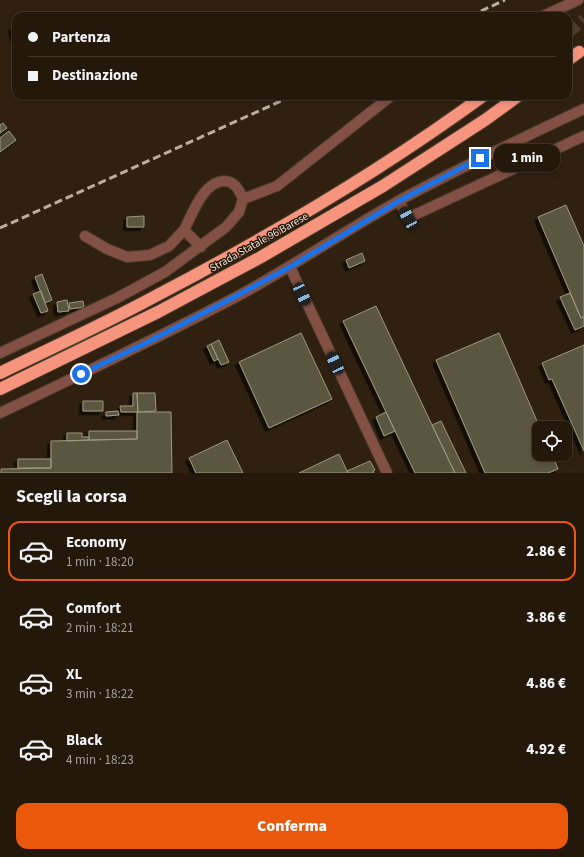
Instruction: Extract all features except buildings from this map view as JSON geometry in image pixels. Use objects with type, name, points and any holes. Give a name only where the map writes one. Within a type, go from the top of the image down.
[{"type":"highway","points":[[572,57],[579,52]]},
{"type":"highway","name":"Strada Statale 96 Barese","points":[[0,373],[151,299],[254,243],[372,172],[477,100]]},
{"type":"highway","name":"Strada Statale 96 Barese","points":[[0,389],[158,312],[261,257],[383,186],[485,120],[512,100]]},
{"type":"street","points":[[552,12],[578,0]]},
{"type":"street","points":[[243,199],[277,186],[386,100]]},
{"type":"street","points":[[0,413],[148,342],[290,267],[399,201],[493,151],[584,109]]},
{"type":"street","points":[[399,201],[408,218],[584,136]]},
{"type":"street","points":[[0,354],[117,298],[165,272],[226,227],[239,212],[243,199],[238,187],[229,181],[216,182],[206,190],[184,230],[169,246],[150,255],[127,257],[107,249],[85,236]]},
{"type":"street","points":[[184,230],[201,246]]},
{"type":"street","points":[[290,267],[386,473]]},
{"type":"tunnel","points":[[572,30],[584,19]]},
{"type":"railway","points":[[479,12],[505,0]]},
{"type":"railway","points":[[0,228],[283,100]]},
{"type":"route","points":[[81,374],[148,342],[290,267],[399,201],[480,158]]}]
